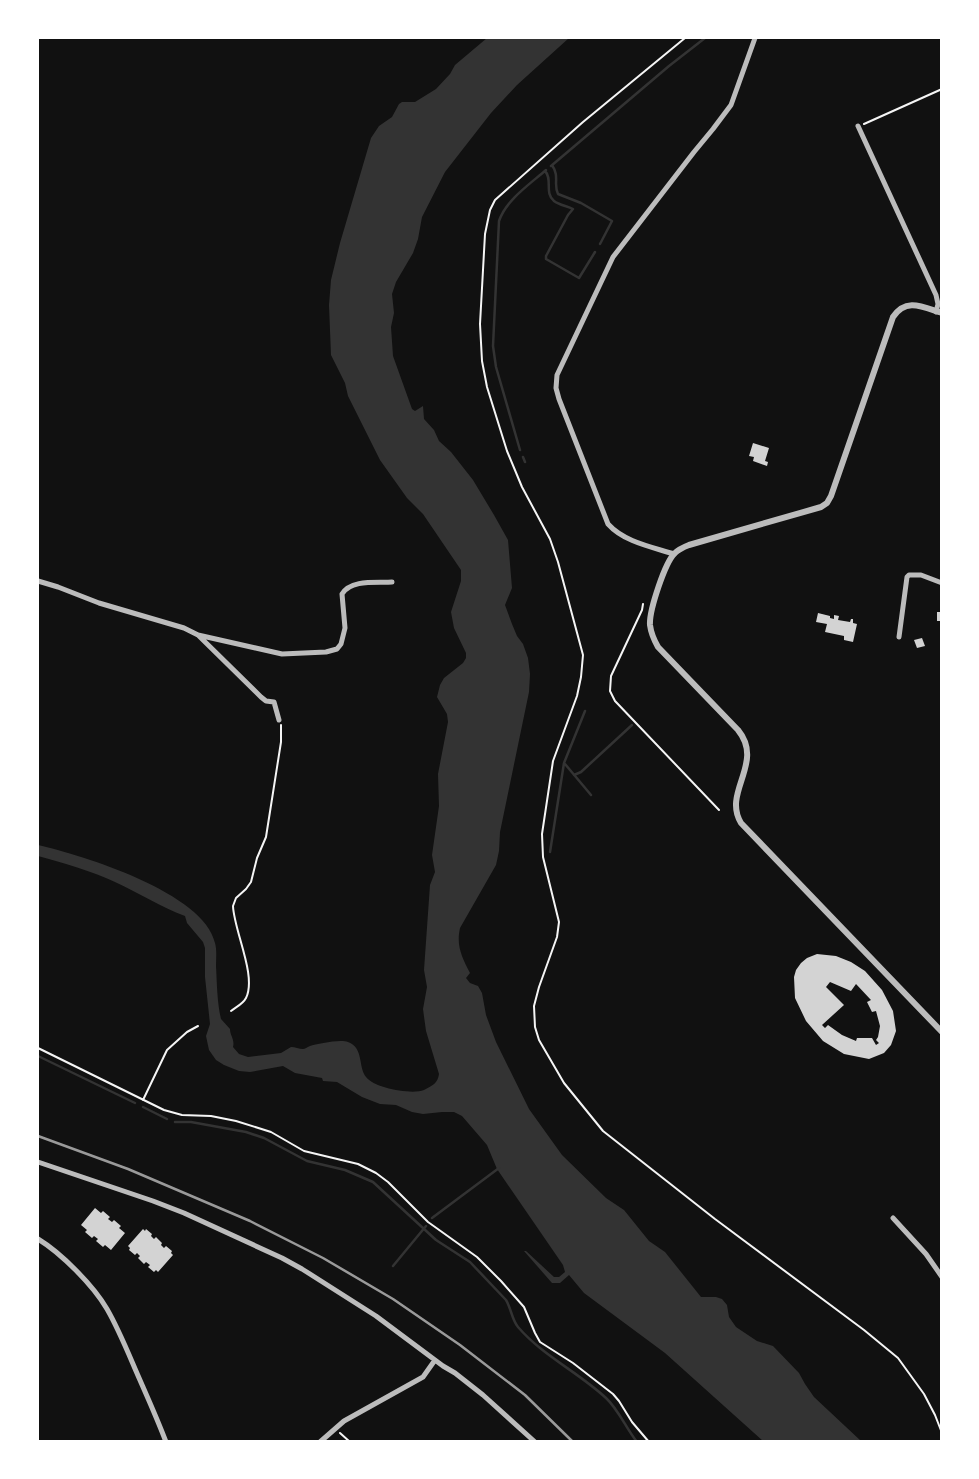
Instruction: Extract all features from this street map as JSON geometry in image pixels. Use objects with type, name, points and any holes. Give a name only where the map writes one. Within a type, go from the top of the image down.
[{"type":"street","points":[[674,554],[625,537],[615,532],[608,524],[559,399],[556,388],[557,375],[612,257],[730,105],[755,38]]},
{"type":"street","points":[[858,126],[936,295],[939,312],[915,305],[906,305],[899,309],[893,317],[827,503],[821,507],[689,545],[674,554],[664,572],[652,612],[650,626],[658,646],[738,730],[746,743],[747,760],[736,802],[736,811],[743,826],[942,1032]]},
{"type":"street","points":[[899,637],[908,575],[921,575],[942,583]]},
{"type":"street","points":[[38,581],[99,603],[184,628],[198,635],[282,654],[326,652],[337,649],[341,644],[345,628],[342,594],[344,591],[351,585],[392,582]]},
{"type":"street","points":[[198,635],[261,697],[274,702],[279,720]]},
{"type":"street","points":[[38,1162],[169,1207],[282,1258],[324,1282],[376,1316],[455,1373],[484,1395],[535,1442]]},
{"type":"street","points":[[893,1218],[926,1254],[942,1277]]},
{"type":"street","points":[[38,1239],[52,1248],[72,1267],[96,1292],[107,1308],[166,1442]]},
{"type":"street","points":[[320,1442],[334,1428],[352,1416],[423,1377],[435,1360]]},
{"type":"path","points":[[684,38],[582,122],[495,200],[490,210],[485,234],[480,345],[487,388],[522,487],[550,539],[583,655],[577,696],[553,761],[543,824],[542,853],[557,910],[559,930],[534,1006],[535,1027],[541,1046],[564,1083],[603,1131],[898,1358],[924,1394],[942,1433]]},
{"type":"path","points":[[858,126],[942,90]]},
{"type":"path","points":[[643,604],[642,610],[611,676],[610,691],[615,701],[719,810]]},
{"type":"path","points":[[231,1011],[245,1000],[248,990],[248,975],[233,906],[236,898],[251,882],[266,837],[281,742],[279,720]]},
{"type":"path","points":[[143,1100],[167,1050],[187,1032],[198,1026]]},
{"type":"path","points":[[38,1048],[172,1113],[228,1119],[271,1132],[304,1151],[358,1164],[376,1172],[422,1216],[477,1257],[524,1307],[540,1342],[613,1394],[632,1422],[649,1442]]},
{"type":"path","points":[[334,1428],[350,1442]]},
{"type":"shaded area","points":[[487,38],[569,38],[517,85],[491,113],[445,172],[422,217],[413,253],[396,282],[392,294],[394,313],[391,327],[393,356],[412,409],[415,411],[423,406],[424,419],[434,430],[439,441],[451,452],[473,480],[508,540],[512,588],[505,605],[517,636],[523,644],[528,658],[530,674],[529,692],[500,832],[496,865],[460,928],[459,946],[470,973],[466,978],[470,983],[478,986],[482,993],[486,1015],[496,1042],[529,1109],[562,1155],[606,1198],[624,1210],[649,1241],[665,1252],[701,1297],[722,1299],[727,1305],[729,1317],[736,1327],[757,1341],[773,1346],[799,1373],[814,1397],[861,1441],[763,1441],[665,1353],[584,1293],[569,1275],[560,1283],[552,1283],[524,1251],[554,1277],[559,1277],[565,1272],[563,1265],[497,1169],[487,1145],[462,1116],[454,1112],[423,1114],[412,1112],[396,1105],[380,1104],[362,1097],[337,1082],[323,1081],[322,1078],[295,1073],[283,1066],[250,1072],[239,1071],[216,1060],[209,1050],[206,1036],[210,1024],[205,977],[205,948],[203,942],[187,923],[185,916],[107,878],[38,856],[38,845],[111,867],[166,893],[189,908],[206,925],[215,943],[217,993],[221,1019],[230,1029],[233,1047],[239,1054],[248,1057],[281,1053],[291,1047],[303,1049],[323,1043],[344,1041],[353,1045],[359,1053],[366,1077],[377,1084],[393,1090],[411,1092],[424,1090],[437,1080],[439,1074],[426,1031],[423,1009],[427,987],[424,970],[430,885],[435,872],[432,855],[439,806],[438,774],[448,722],[447,714],[437,697],[444,678],[463,663],[466,658],[466,653],[454,628],[451,612],[461,581],[461,570],[423,514],[407,498],[380,460],[348,396],[345,383],[331,355],[329,305],[331,280],[340,243],[371,138],[379,126],[392,117],[399,104],[402,102],[415,102],[436,89],[450,74],[455,65]]},
{"type":"building","points":[[753,443],[769,448],[765,461],[768,462],[767,466],[753,461],[754,457],[749,456]]},
{"type":"building","points":[[937,612],[942,612],[942,621],[937,621]]},
{"type":"building","points":[[818,613],[834,619],[834,615],[839,616],[838,620],[850,622],[853,619],[853,623],[857,624],[853,642],[844,640],[844,636],[825,632],[827,624],[816,622]]},
{"type":"building","points":[[922,638],[925,646],[917,648],[914,640]]},
{"type":"building","points":[[817,954],[836,956],[851,962],[865,971],[882,990],[893,1011],[896,1031],[891,1045],[884,1053],[869,1059],[844,1054],[823,1041],[806,1021],[795,998],[794,977],[796,970],[807,958]],"holes":[[[830,982],[851,991],[856,984],[871,1000],[867,1002],[872,1012],[876,1011],[880,1026],[876,1040],[879,1043],[876,1045],[872,1038],[857,1038],[856,1041],[842,1035],[828,1025],[825,1028],[822,1025],[844,1005],[826,987]]]},
{"type":"building","points":[[95,1208],[101,1213],[103,1211],[110,1217],[108,1219],[112,1222],[114,1220],[125,1233],[111,1250],[105,1245],[103,1247],[96,1241],[98,1239],[94,1236],[92,1238],[81,1225]]},
{"type":"building","points":[[143,1229],[152,1234],[151,1236],[154,1239],[156,1237],[164,1248],[166,1246],[172,1251],[173,1255],[158,1272],[156,1270],[154,1272],[148,1267],[150,1265],[146,1262],[144,1264],[138,1258],[140,1256],[137,1253],[135,1255],[129,1250],[128,1246]]},
{"type":"waterway","points":[[551,166],[705,38]]},
{"type":"waterway","points":[[552,165],[556,173],[558,194],[581,203],[612,221],[600,244]]},
{"type":"waterway","points":[[520,450],[496,367],[493,346],[499,221],[502,213],[513,199],[546,170]]},
{"type":"waterway","points":[[545,171],[551,198],[558,204],[573,209],[568,215],[546,259],[579,278],[595,252]]},
{"type":"waterway","points":[[523,457],[525,462]]},
{"type":"waterway","points":[[550,852],[564,763],[585,711]]},
{"type":"waterway","points":[[574,775],[581,772],[632,725]]},
{"type":"waterway","points":[[565,764],[591,795]]},
{"type":"waterway","points":[[38,1056],[135,1103]]},
{"type":"waterway","points":[[143,1107],[167,1119]]},
{"type":"waterway","points":[[175,1122],[191,1122],[246,1132],[264,1138],[307,1161],[345,1170],[373,1182],[436,1240],[470,1262],[506,1300],[518,1327],[538,1347],[606,1398],[637,1442]]},
{"type":"waterway","points":[[432,1218],[499,1168]]},
{"type":"waterway","points":[[393,1266],[426,1226]]},
{"type":"railway","points":[[38,1136],[128,1169],[250,1221],[323,1258],[393,1299],[460,1345],[525,1395],[573,1442]]}]
